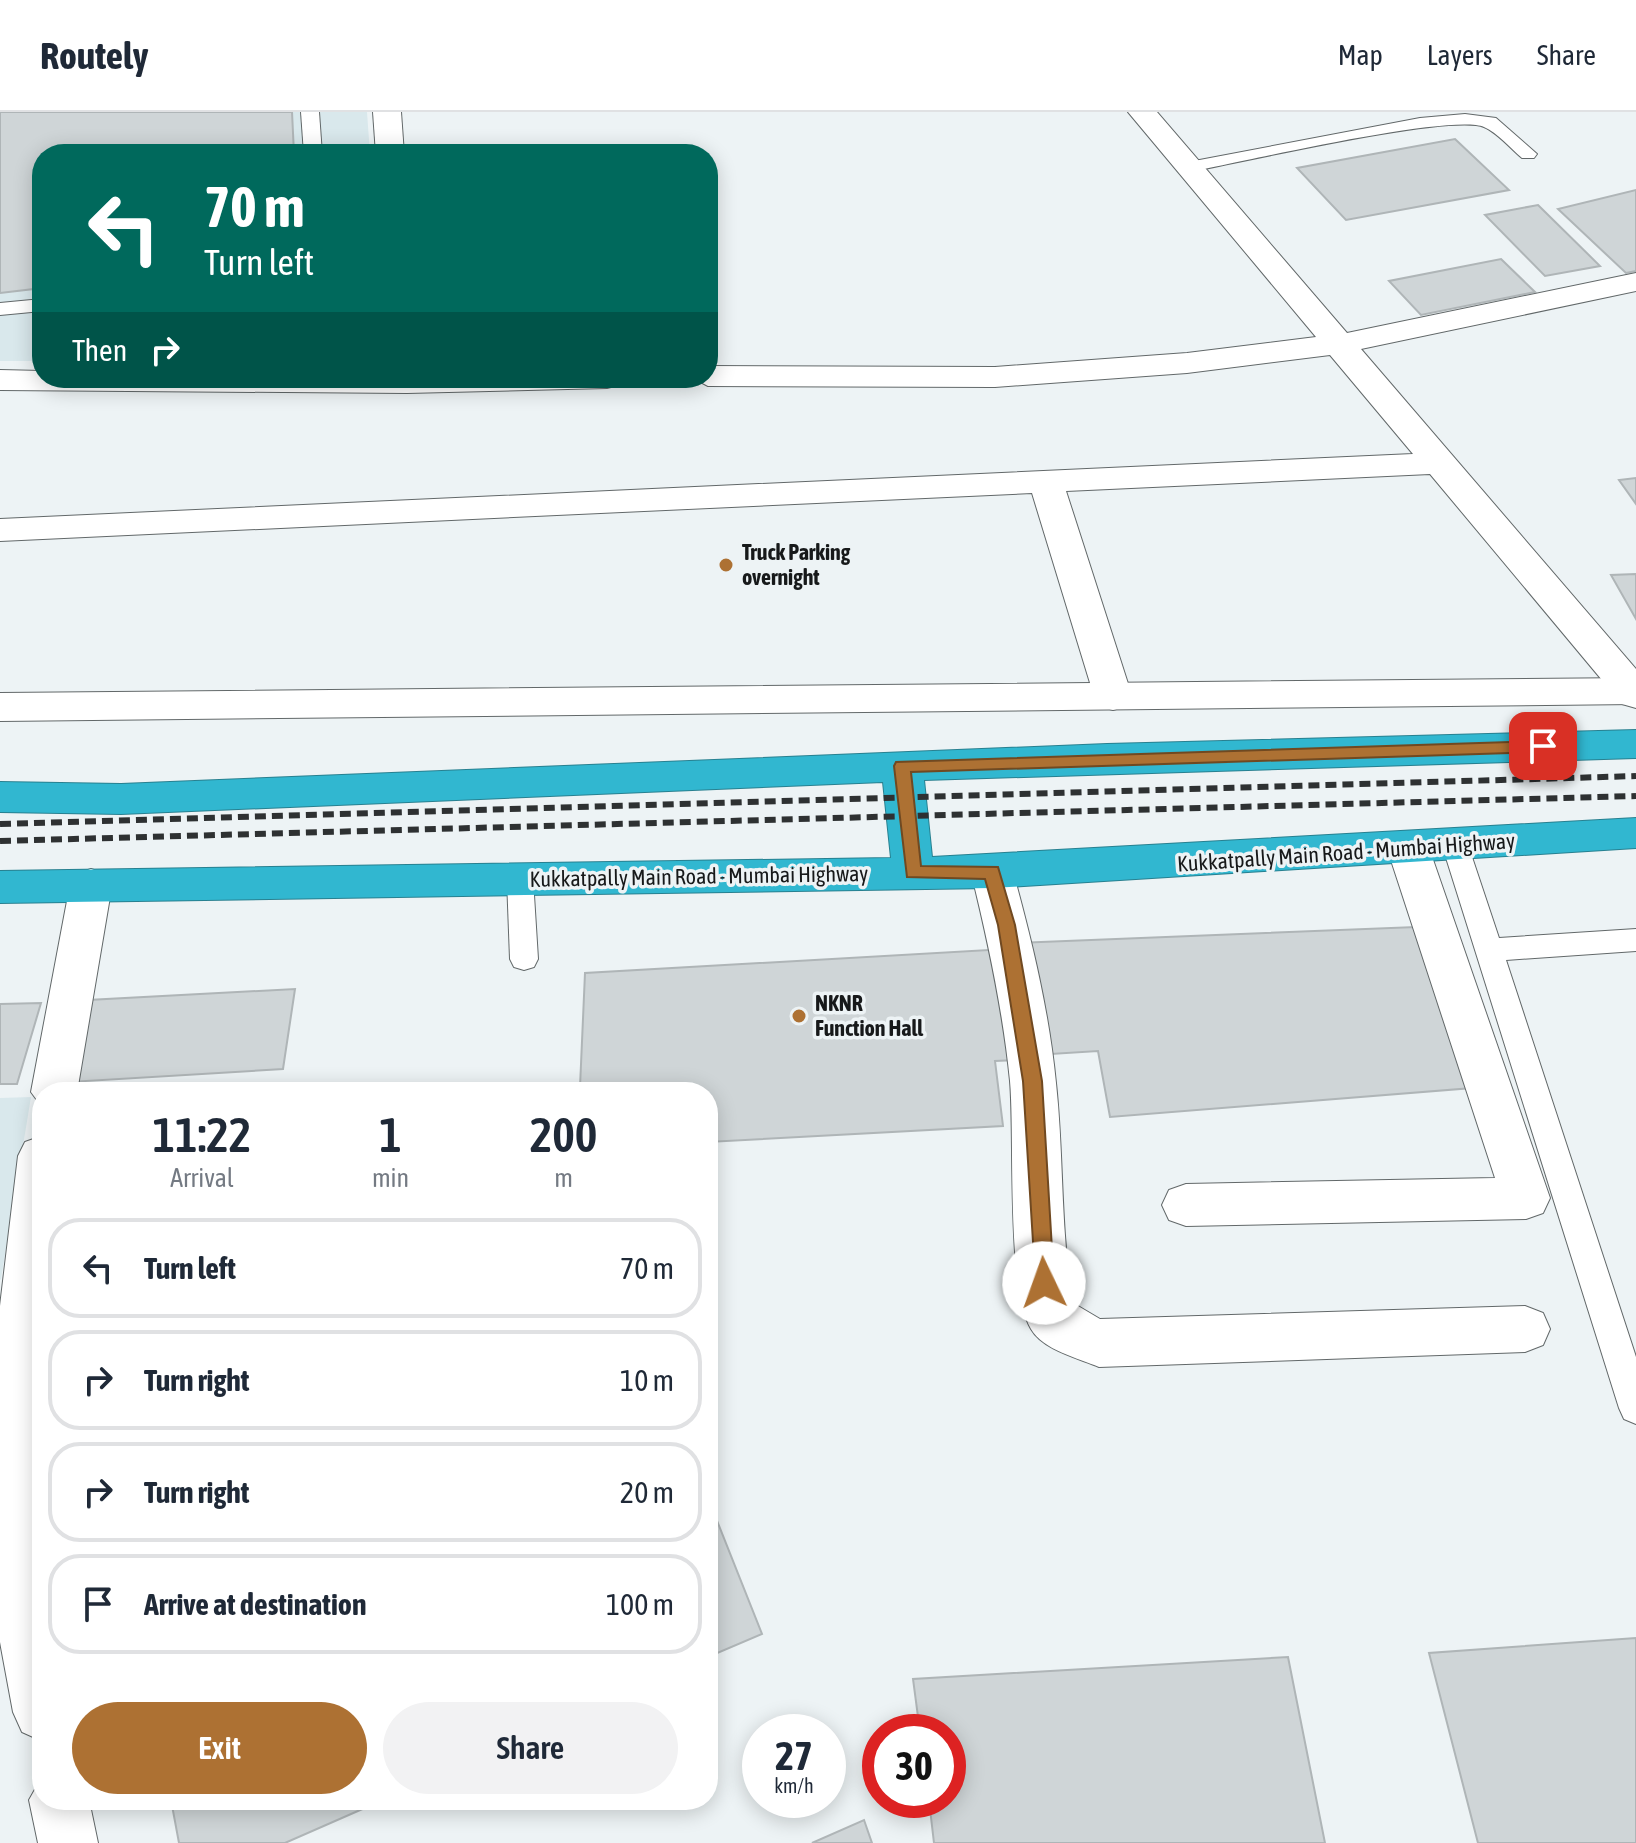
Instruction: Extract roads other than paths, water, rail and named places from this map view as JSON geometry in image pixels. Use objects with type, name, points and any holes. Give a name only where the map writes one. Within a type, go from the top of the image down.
[{"type":"highway","points":[[0,797],[121,799],[902,766],[1636,744]]},
{"type":"highway","points":[[902,766],[913,873]]},
{"type":"highway","name":"Kukkatpally Main Road - Mumbai Highway","points":[[0,887],[992,872],[1636,833]]},
{"type":"street","points":[[387,112],[389,144]]},
{"type":"street","points":[[1142,112],[1635,692]]},
{"type":"street","points":[[718,376],[995,377],[1187,363],[1339,344],[1636,282]]},
{"type":"street","points":[[0,380],[32,380]]},
{"type":"street","points":[[0,530],[1440,463]]},
{"type":"street","points":[[1046,482],[1113,696]]},
{"type":"street","points":[[0,707],[1635,692]]},
{"type":"street","points":[[1186,1205],[1526,1198],[1408,848]]},
{"type":"street","points":[[992,872],[1006,925],[1033,1081],[1044,1283],[1050,1316],[1072,1332],[1099,1343],[1525,1329]]},
{"type":"street","points":[[56,1082],[91,885]]},
{"type":"street","points":[[32,1245],[10,1440],[9,1529],[32,1657]]},
{"type":"street","points":[[61,1810],[68,1843]]},
{"type":"lane","points":[[310,112],[312,144]]},
{"type":"lane","points":[[1189,167],[1404,125],[1465,119],[1490,122],[1528,154]]},
{"type":"lane","points":[[0,309],[32,306]]},
{"type":"lane","points":[[1455,845],[1636,1408]]},
{"type":"lane","points":[[520,879],[524,959]]},
{"type":"lane","points":[[1488,950],[1636,940]]},
{"type":"railway","points":[[0,824],[1636,776]]},
{"type":"railway","points":[[0,841],[1636,796]]},
{"type":"place","name":"Truck Parking overnight","points":[[726,565]]},
{"type":"place","name":"NKNR Function Hall","points":[[799,1016]]}]
